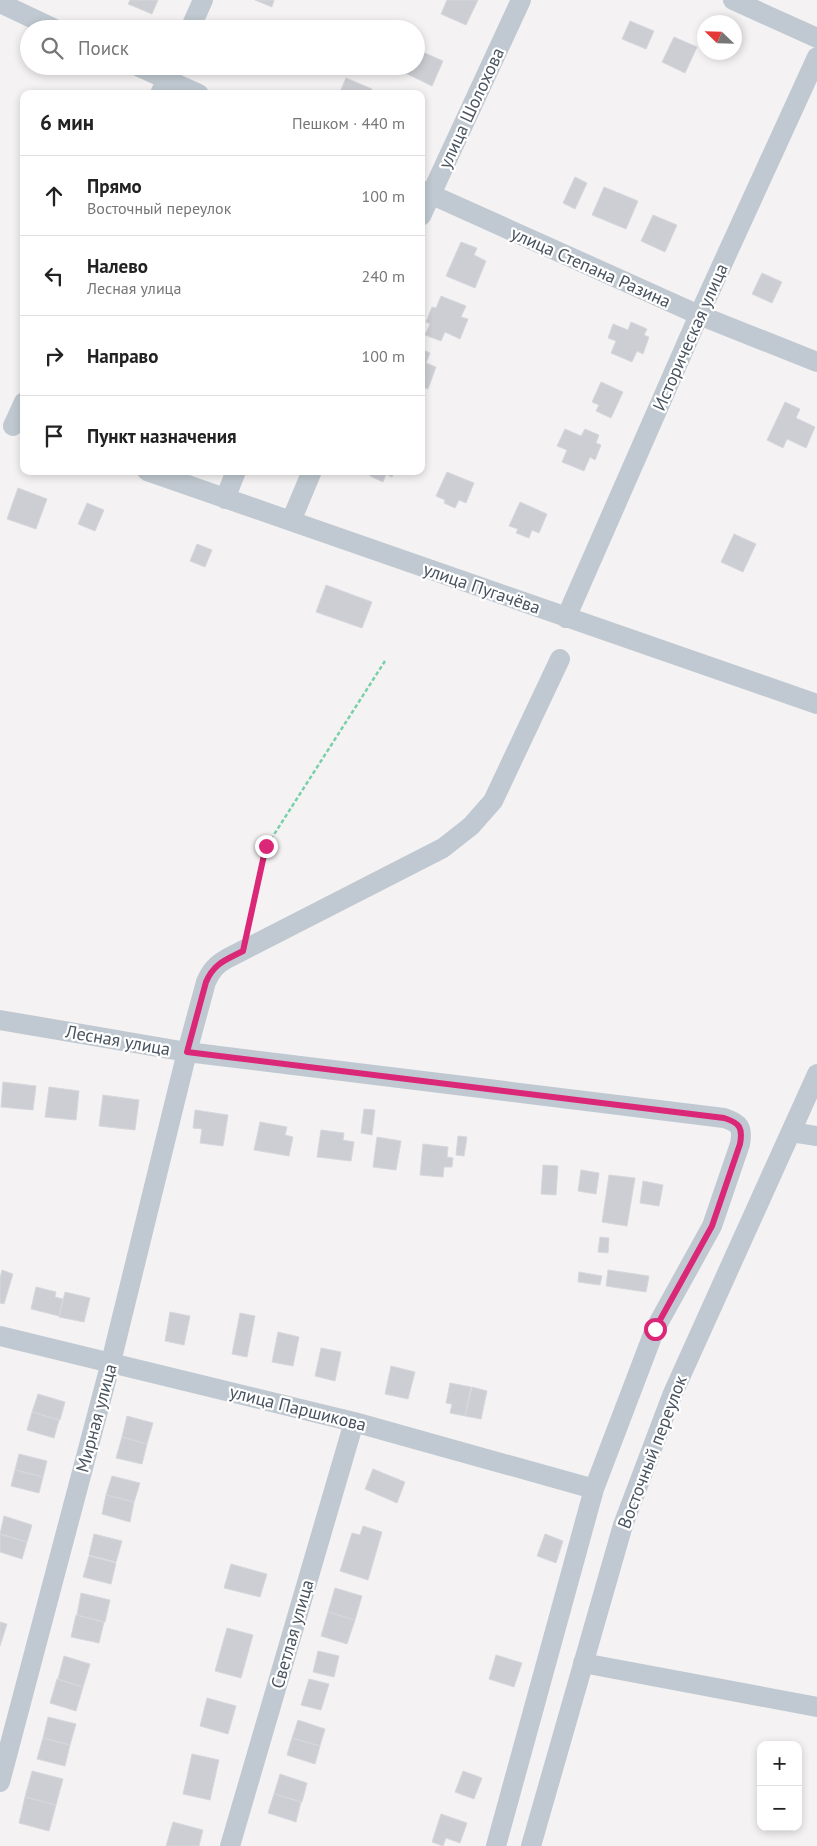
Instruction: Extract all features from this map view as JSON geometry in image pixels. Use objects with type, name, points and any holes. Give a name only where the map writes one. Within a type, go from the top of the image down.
[{"type":"street","points":[[194,20],[203,0]]},
{"type":"street","name":"улица Шолохова","points":[[426,192],[521,0]]},
{"type":"street","points":[[733,0],[817,38]]},
{"type":"street","points":[[0,3],[36,20]]},
{"type":"street","name":"Историческая улица","points":[[566,618],[699,315],[817,57]]},
{"type":"street","points":[[167,80],[189,90]]},
{"type":"street","name":"улица Степана Разина","points":[[426,192],[699,315],[817,362]]},
{"type":"street","points":[[12,425],[20,410]]},
{"type":"street","name":"улица Пугачёва","points":[[169,475],[225,499],[817,704]]},
{"type":"street","points":[[225,499],[234,475]]},
{"type":"street","points":[[291,521],[310,475]]},
{"type":"street","name":"Мирная улица","points":[[0,1782],[111,1362],[187,1052],[206,982],[211,971],[218,964],[443,848],[471,826],[493,801],[560,659]]},
{"type":"street","name":"Лесная улица","points":[[0,1020],[187,1052],[724,1118],[734,1121],[740,1126],[742,1134],[740,1144],[712,1226],[655,1329],[594,1489]]},
{"type":"street","name":"Восточный переулок","points":[[531,1846],[623,1525],[674,1394],[817,1074]]},
{"type":"street","points":[[791,1132],[817,1136]]},
{"type":"street","name":"улица Паршикова","points":[[0,1336],[354,1422],[594,1489]]},
{"type":"street","name":"Светлая улица","points":[[230,1846],[354,1422]]},
{"type":"street","points":[[496,1846],[594,1489]]},
{"type":"street","points":[[583,1663],[817,1707]]},
{"type":"path","points":[[243,951],[266,846],[385,661]]},
{"type":"building","points":[[130,0],[158,0],[152,14],[128,4]]},
{"type":"building","points":[[255,0],[274,0],[272,7]]},
{"type":"building","points":[[447,0],[478,0],[466,25],[441,14]]},
{"type":"building","points":[[630,21],[654,31],[646,49],[622,39]]},
{"type":"building","points":[[674,37],[697,47],[685,73],[662,62]]},
{"type":"building","points":[[425,53],[443,61],[432,86],[409,75],[425,75]]},
{"type":"building","points":[[346,78],[372,89],[372,90],[341,90]]},
{"type":"building","points":[[575,177],[587,183],[575,209],[563,203]]},
{"type":"building","points":[[604,187],[638,201],[626,229],[592,215]]},
{"type":"building","points":[[653,215],[677,225],[665,252],[641,241]]},
{"type":"building","points":[[461,242],[477,248],[474,255],[486,261],[475,288],[446,276]]},
{"type":"building","points":[[762,273],[782,282],[772,303],[752,294]]},
{"type":"building","points":[[441,296],[466,306],[461,317],[468,319],[460,339],[445,332],[441,341],[425,335],[430,324],[426,322],[432,307],[436,308]]},
{"type":"building","points":[[631,322],[647,329],[644,335],[649,337],[643,354],[637,351],[632,362],[611,353],[616,341],[608,338],[613,324],[628,330]]},
{"type":"building","points":[[425,351],[430,353],[426,363],[436,367],[428,389],[425,388]]},
{"type":"building","points":[[601,382],[623,392],[611,418],[596,411],[599,405],[592,402]]},
{"type":"building","points":[[785,402],[800,409],[796,418],[815,427],[806,448],[787,439],[783,448],[767,440]]},
{"type":"building","points":[[565,429],[581,436],[585,429],[599,435],[596,443],[601,445],[595,460],[590,457],[584,471],[562,462],[567,450],[557,446]]},
{"type":"building","points":[[447,472],[474,483],[466,503],[459,500],[455,508],[444,503],[445,500],[436,496]]},
{"type":"building","points":[[370,475],[386,475],[383,482]]},
{"type":"building","points":[[18,488],[47,499],[36,529],[7,519]]},
{"type":"building","points":[[520,502],[547,514],[539,533],[532,530],[529,538],[516,533],[518,529],[509,526]]},
{"type":"building","points":[[87,503],[104,510],[95,531],[78,524]]},
{"type":"building","points":[[734,534],[756,544],[743,572],[721,562]]},
{"type":"building","points":[[197,544],[212,550],[205,567],[190,561]]},
{"type":"building","points":[[326,585],[372,602],[362,628],[316,612]]},
{"type":"building","points":[[3,1082],[36,1086],[33,1110],[1,1107]]},
{"type":"building","points":[[49,1087],[79,1091],[76,1120],[45,1117]]},
{"type":"building","points":[[103,1095],[139,1100],[135,1130],[99,1126]]},
{"type":"building","points":[[364,1109],[375,1110],[372,1135],[361,1133]]},
{"type":"building","points":[[195,1110],[228,1115],[223,1146],[200,1143],[202,1129],[193,1128]]},
{"type":"building","points":[[260,1122],[287,1127],[285,1135],[293,1137],[289,1156],[254,1150]]},
{"type":"building","points":[[321,1130],[344,1133],[343,1140],[354,1142],[351,1161],[317,1157]]},
{"type":"building","points":[[458,1136],[467,1137],[464,1156],[456,1155]]},
{"type":"building","points":[[377,1137],[401,1141],[396,1170],[373,1167]]},
{"type":"building","points":[[423,1144],[448,1147],[447,1157],[453,1158],[452,1167],[444,1167],[443,1177],[420,1175]]},
{"type":"building","points":[[543,1165],[558,1166],[556,1195],[541,1194]]},
{"type":"building","points":[[581,1170],[599,1173],[596,1194],[578,1191]]},
{"type":"building","points":[[609,1175],[635,1178],[627,1226],[602,1222]]},
{"type":"building","points":[[643,1181],[663,1185],[659,1206],[640,1203]]},
{"type":"building","points":[[600,1237],[609,1238],[608,1253],[598,1252]]},
{"type":"building","points":[[2,1270],[13,1274],[4,1304],[0,1303],[0,1278]]},
{"type":"building","points":[[608,1270],[649,1276],[646,1292],[606,1286]]},
{"type":"building","points":[[579,1272],[602,1276],[600,1285],[578,1282]]},
{"type":"building","points":[[36,1287],[56,1292],[55,1297],[63,1299],[59,1316],[31,1309]]},
{"type":"building","points":[[65,1292],[90,1298],[84,1322],[59,1317]]},
{"type":"building","points":[[170,1312],[190,1316],[184,1345],[165,1341]]},
{"type":"building","points":[[240,1313],[255,1316],[247,1357],[232,1354]]},
{"type":"building","points":[[278,1332],[299,1337],[293,1366],[272,1362]]},
{"type":"building","points":[[321,1348],[341,1352],[335,1381],[315,1376]]},
{"type":"building","points":[[391,1366],[415,1372],[408,1399],[385,1394]]},
{"type":"building","points":[[450,1383],[471,1387],[465,1416],[450,1413],[452,1404],[446,1403]]},
{"type":"building","points":[[472,1387],[487,1391],[481,1419],[465,1416]]},
{"type":"building","points":[[38,1394],[65,1402],[60,1420],[32,1412]]},
{"type":"building","points":[[32,1412],[59,1420],[54,1438],[27,1430]]},
{"type":"building","points":[[127,1416],[153,1423],[147,1444],[122,1437]]},
{"type":"building","points":[[122,1437],[147,1444],[142,1464],[116,1458]]},
{"type":"building","points":[[19,1454],[47,1461],[43,1477],[15,1470]]},
{"type":"building","points":[[373,1469],[405,1482],[397,1503],[365,1489]]},
{"type":"building","points":[[15,1470],[43,1477],[39,1493],[11,1486]]},
{"type":"building","points":[[112,1476],[140,1483],[134,1502],[106,1495]]},
{"type":"building","points":[[106,1495],[134,1502],[130,1522],[102,1514]]},
{"type":"building","points":[[4,1516],[32,1525],[27,1542],[0,1534]]},
{"type":"building","points":[[363,1526],[382,1532],[368,1580],[340,1571],[352,1533],[360,1535]]},
{"type":"building","points":[[0,1534],[27,1542],[22,1559],[0,1552]]},
{"type":"building","points":[[94,1534],[122,1541],[116,1562],[89,1555]]},
{"type":"building","points":[[545,1534],[563,1541],[556,1563],[537,1556]]},
{"type":"building","points":[[89,1556],[116,1563],[111,1584],[83,1577]]},
{"type":"building","points":[[231,1564],[267,1574],[260,1597],[224,1588]]},
{"type":"building","points":[[335,1588],[362,1596],[355,1620],[328,1612]]},
{"type":"building","points":[[81,1593],[110,1600],[105,1622],[77,1615]]},
{"type":"building","points":[[328,1612],[355,1620],[347,1644],[321,1636]]},
{"type":"building","points":[[76,1615],[104,1622],[99,1643],[71,1637]]},
{"type":"building","points":[[0,1622],[7,1624],[0,1646]]},
{"type":"building","points":[[227,1628],[253,1635],[241,1678],[215,1671]]},
{"type":"building","points":[[318,1651],[339,1656],[334,1677],[313,1672]]},
{"type":"building","points":[[496,1655],[522,1663],[514,1687],[489,1679]]},
{"type":"building","points":[[64,1656],[90,1664],[83,1687],[58,1679]]},
{"type":"building","points":[[57,1679],[83,1687],[76,1711],[50,1703]]},
{"type":"building","points":[[309,1679],[329,1684],[321,1710],[301,1705]]},
{"type":"building","points":[[207,1698],[236,1706],[228,1734],[200,1726]]},
{"type":"building","points":[[48,1717],[76,1724],[70,1745],[43,1738]]},
{"type":"building","points":[[298,1720],[325,1729],[320,1746],[292,1738]]},
{"type":"building","points":[[43,1738],[70,1745],[65,1766],[37,1759]]},
{"type":"building","points":[[292,1738],[320,1746],[315,1764],[287,1755]]},
{"type":"building","points":[[192,1754],[219,1760],[210,1800],[183,1794]]},
{"type":"building","points":[[32,1771],[63,1779],[56,1805],[25,1797]]},
{"type":"building","points":[[463,1771],[482,1778],[474,1799],[455,1792]]},
{"type":"building","points":[[280,1774],[307,1783],[302,1802],[274,1794]]},
{"type":"building","points":[[274,1794],[301,1802],[296,1822],[268,1813]]},
{"type":"building","points":[[25,1797],[56,1805],[49,1831],[19,1823]]},
{"type":"building","points":[[441,1814],[467,1823],[460,1843],[446,1838],[443,1846],[432,1842]]},
{"type":"building","points":[[173,1822],[203,1830],[199,1846],[166,1846]]},
{"type":"route","points":[[266,846],[243,951],[218,964],[211,971],[206,982],[187,1052],[724,1118],[734,1121],[740,1126],[742,1134],[740,1144],[712,1226],[655,1329]]}]
